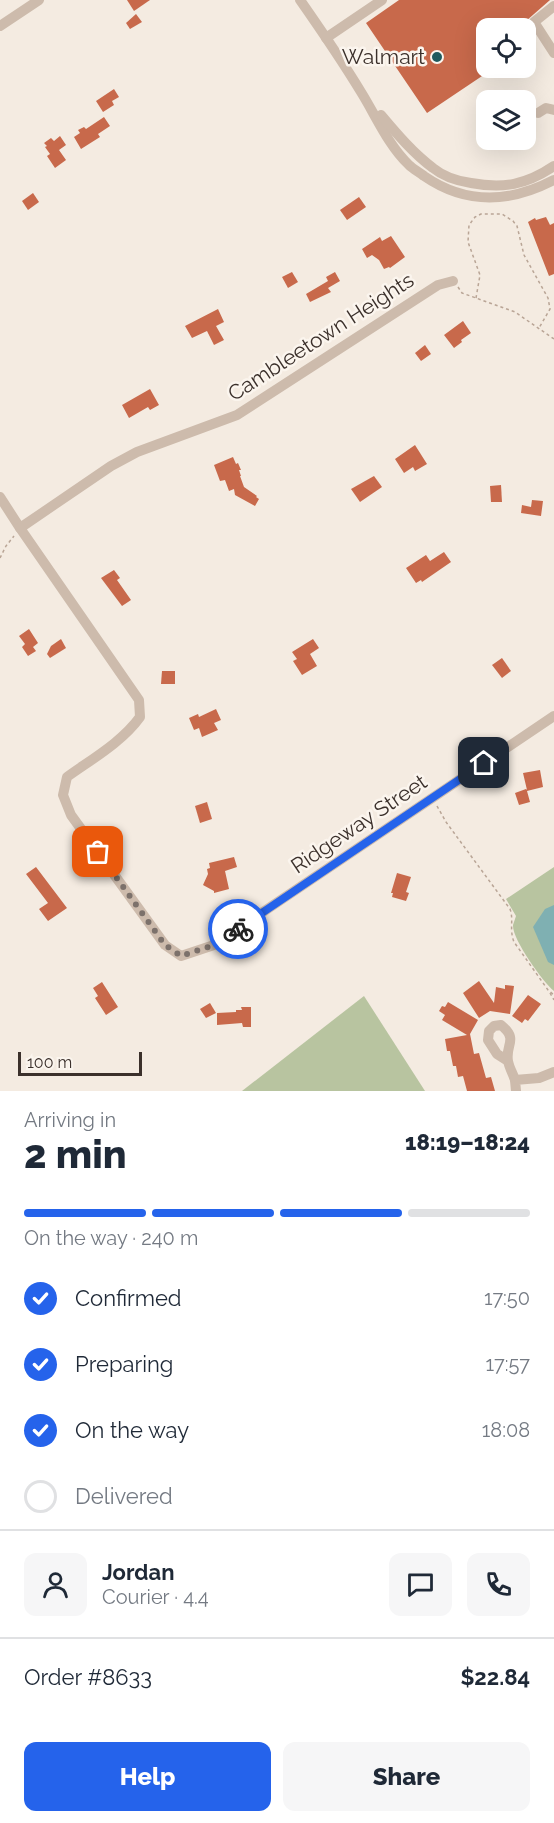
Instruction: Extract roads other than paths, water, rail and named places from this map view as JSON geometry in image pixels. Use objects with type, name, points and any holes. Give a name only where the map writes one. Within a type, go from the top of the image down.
[{"type":"street","points":[[0,26],[39,0]]},
{"type":"street","points":[[300,0],[362,92],[394,147],[410,166],[438,185],[471,196],[501,198],[520,194],[554,180]]},
{"type":"street","points":[[326,39],[382,0]]},
{"type":"street","points":[[554,6],[534,22],[554,53]]},
{"type":"street","points":[[362,92],[409,147],[434,170],[456,181],[495,187],[509,186],[526,181],[554,167]]},
{"type":"street","points":[[538,112],[546,108],[554,110]]},
{"type":"street","name":"Cambleetown Heights","points":[[22,529],[111,466],[137,452],[237,415],[438,285],[453,281]]},
{"type":"street","points":[[0,497],[22,529]]},
{"type":"street","name":"Ridgeway Street","points":[[22,529],[139,700],[140,717],[135,724],[115,743],[67,777],[63,795],[71,814],[165,945],[181,956],[214,945],[554,716]]},
{"type":"street","points":[[508,1061],[515,1085],[554,1072]]},
{"type":"water","points":[[554,905],[554,965],[548,962],[533,927],[545,909]]},
{"type":"place","name":"Walmart","points":[[437,57]]}]
